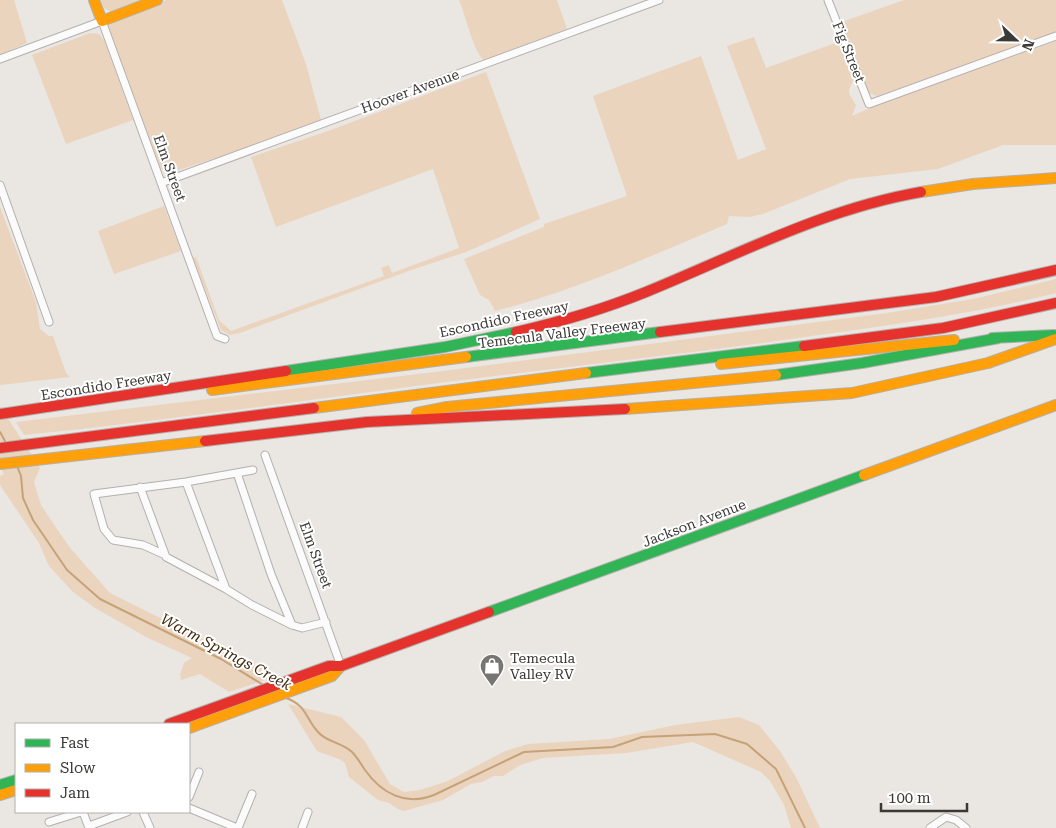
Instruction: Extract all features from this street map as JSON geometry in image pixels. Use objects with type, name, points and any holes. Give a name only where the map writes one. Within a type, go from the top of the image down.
[{"type":"main road","name":"Elm Street","points":[[94,0],[102,22]]},
{"type":"main road","points":[[102,22],[157,0]]},
{"type":"main road","name":"Escondido Freeway","points":[[0,414],[444,347],[517,333],[615,304],[788,230],[838,213],[932,190],[996,181],[1056,178]]},
{"type":"main road","name":"Temecula Valley Freeway","points":[[38,409],[278,383],[936,297],[1056,270]]},
{"type":"main road","points":[[0,448],[943,328],[1056,303]]},
{"type":"main road","points":[[606,371],[732,363],[999,338],[1056,335]]},
{"type":"main road","points":[[367,422],[447,407],[838,368],[999,338]]},
{"type":"main road","points":[[0,464],[367,422],[618,410],[852,393],[988,363],[1056,339]]},
{"type":"main road","name":"Jackson Avenue","points":[[190,728],[245,702],[290,685],[332,676],[341,666],[1056,405]]},
{"type":"main road","name":"Jackson Avenue","points":[[173,723],[245,702]]},
{"type":"main road","points":[[0,785],[15,780]]},
{"type":"main road","points":[[0,795],[15,790]]},
{"type":"street","name":"Hoover Avenue","points":[[161,184],[659,0]]},
{"type":"street","name":"Fig Street","points":[[828,0],[869,104],[1056,36]]},
{"type":"street","points":[[0,59],[102,22]]},
{"type":"street","name":"Elm Street","points":[[102,22],[217,336],[225,339]]},
{"type":"street","points":[[0,185],[49,322]]},
{"type":"street","name":"Elm Street","points":[[265,455],[341,666]]},
{"type":"street","points":[[253,470],[186,482],[94,494],[104,529],[113,540],[143,545],[164,554],[252,605],[292,625],[302,628],[326,622]]},
{"type":"street","points":[[237,473],[271,574],[292,625]]},
{"type":"street","points":[[186,482],[226,589]]},
{"type":"street","points":[[140,487],[164,554]]},
{"type":"street","points":[[190,794],[198,772]]},
{"type":"street","points":[[190,808],[238,828],[252,794]]},
{"type":"street","points":[[302,828],[308,812]]},
{"type":"street","points":[[50,822],[79,813]]},
{"type":"street","points":[[82,813],[89,827],[124,813]]},
{"type":"street","points":[[143,813],[150,828]]},
{"type":"street","points":[[930,828],[946,817],[956,820],[966,828]]},
{"type":"shaded area","points":[[0,0],[14,0],[27,43],[0,55]]},
{"type":"shaded area","points":[[101,0],[147,0],[113,13],[104,8]]},
{"type":"shaded area","points":[[166,0],[282,0],[306,64],[321,120],[276,138],[173,172],[161,169],[108,27],[113,20]]},
{"type":"shaded area","points":[[459,0],[557,0],[567,29],[484,60],[473,42]]},
{"type":"shaded area","points":[[904,0],[1056,0],[1056,33],[877,96],[869,93],[842,22]]},
{"type":"shaded area","points":[[90,33],[99,34],[104,40],[133,120],[66,144],[32,55]]},
{"type":"shaded area","points":[[754,37],[766,68],[841,41],[855,77],[849,92],[856,105],[852,116],[890,99],[1056,41],[1056,145],[1003,145],[938,169],[850,179],[763,214],[750,217],[729,216],[727,224],[641,260],[584,283],[495,311],[489,300],[480,295],[464,259],[544,227],[544,224],[627,196],[593,96],[701,56],[738,160],[766,149],[727,46]]},
{"type":"shaded area","points":[[486,72],[540,219],[466,252],[414,269],[240,333],[230,335],[221,330],[193,258],[196,257],[219,320],[231,331],[384,276],[381,268],[389,265],[392,273],[459,248],[433,169],[276,227],[251,157],[328,131]]},
{"type":"shaded area","points":[[164,206],[181,251],[114,274],[98,231]]},
{"type":"shaded area","points":[[0,207],[36,302],[40,329],[49,336],[53,336],[66,373],[70,377],[0,385]]},
{"type":"shaded area","points":[[1056,279],[1056,293],[997,306],[879,327],[704,351],[451,381],[85,429],[24,435],[16,422],[435,372],[887,313],[973,299]]},
{"type":"shaded area","points":[[0,406],[40,468],[34,482],[41,505],[71,549],[110,593],[277,676],[229,692],[200,674],[181,680],[180,675],[184,663],[192,658],[148,638],[95,608],[73,592],[49,566],[39,543],[0,485],[0,476],[4,474],[0,466]]},
{"type":"shaded area","points":[[288,704],[341,717],[364,740],[390,784],[404,792],[420,790],[448,781],[505,751],[528,744],[609,739],[675,725],[739,717],[759,725],[780,751],[797,779],[820,828],[791,828],[784,805],[770,781],[761,772],[693,742],[626,753],[543,758],[520,765],[503,776],[494,776],[482,782],[471,784],[443,800],[404,811],[389,803],[378,800],[349,777],[345,763],[341,760],[317,751]]},
{"type":"waterway","name":"Warm Springs Creek","points":[[0,432],[5,441]]},
{"type":"waterway","name":"Warm Springs Creek","points":[[17,466],[21,476],[23,498],[33,520],[67,570],[100,599],[221,659],[265,686]]},
{"type":"waterway","name":"Warm Springs Creek","points":[[286,698],[302,709],[314,728],[322,736],[344,746],[352,752],[379,786],[395,796],[414,799],[434,795],[524,752],[613,747],[642,737],[715,734],[747,744],[776,769],[805,828]]},
{"type":"traffic: fast","points":[[286,371],[445,347],[516,332]]},
{"type":"traffic: fast","points":[[466,357],[660,332]]},
{"type":"traffic: fast","points":[[992,338],[1054,335]]},
{"type":"traffic: fast","points":[[776,375],[862,363],[999,338]]},
{"type":"traffic: fast","points":[[586,373],[804,346]]},
{"type":"traffic: fast","points":[[489,612],[864,475]]},
{"type":"traffic: fast","points":[[0,785],[15,780]]},
{"type":"traffic: slow","points":[[94,0],[102,21],[157,0]]},
{"type":"traffic: slow","points":[[921,192],[973,184],[1056,178]]},
{"type":"traffic: slow","points":[[625,409],[852,393],[988,363],[1056,339]]},
{"type":"traffic: slow","points":[[721,364],[954,340]]},
{"type":"traffic: slow","points":[[212,390],[466,357]]},
{"type":"traffic: slow","points":[[314,408],[586,373]]},
{"type":"traffic: slow","points":[[417,413],[447,407],[776,375]]},
{"type":"traffic: slow","points":[[864,475],[1056,405]]},
{"type":"traffic: slow","points":[[0,464],[205,441]]},
{"type":"traffic: slow","points":[[190,728],[332,676],[341,666]]},
{"type":"traffic: slow","points":[[0,795],[15,790]]},
{"type":"traffic: jam","points":[[516,332],[582,315],[630,298],[815,221],[885,200],[921,192]]},
{"type":"traffic: jam","points":[[660,332],[936,297],[1056,270]]},
{"type":"traffic: jam","points":[[804,346],[943,328],[1056,303]]},
{"type":"traffic: jam","points":[[0,414],[286,371]]},
{"type":"traffic: jam","points":[[0,448],[314,408]]},
{"type":"traffic: jam","points":[[205,441],[367,422],[625,409]]},
{"type":"traffic: jam","points":[[172,723],[329,666],[341,666],[489,612]]},
{"type":"place","name":"Temecula Valley RV","points":[[492,687]]}]
